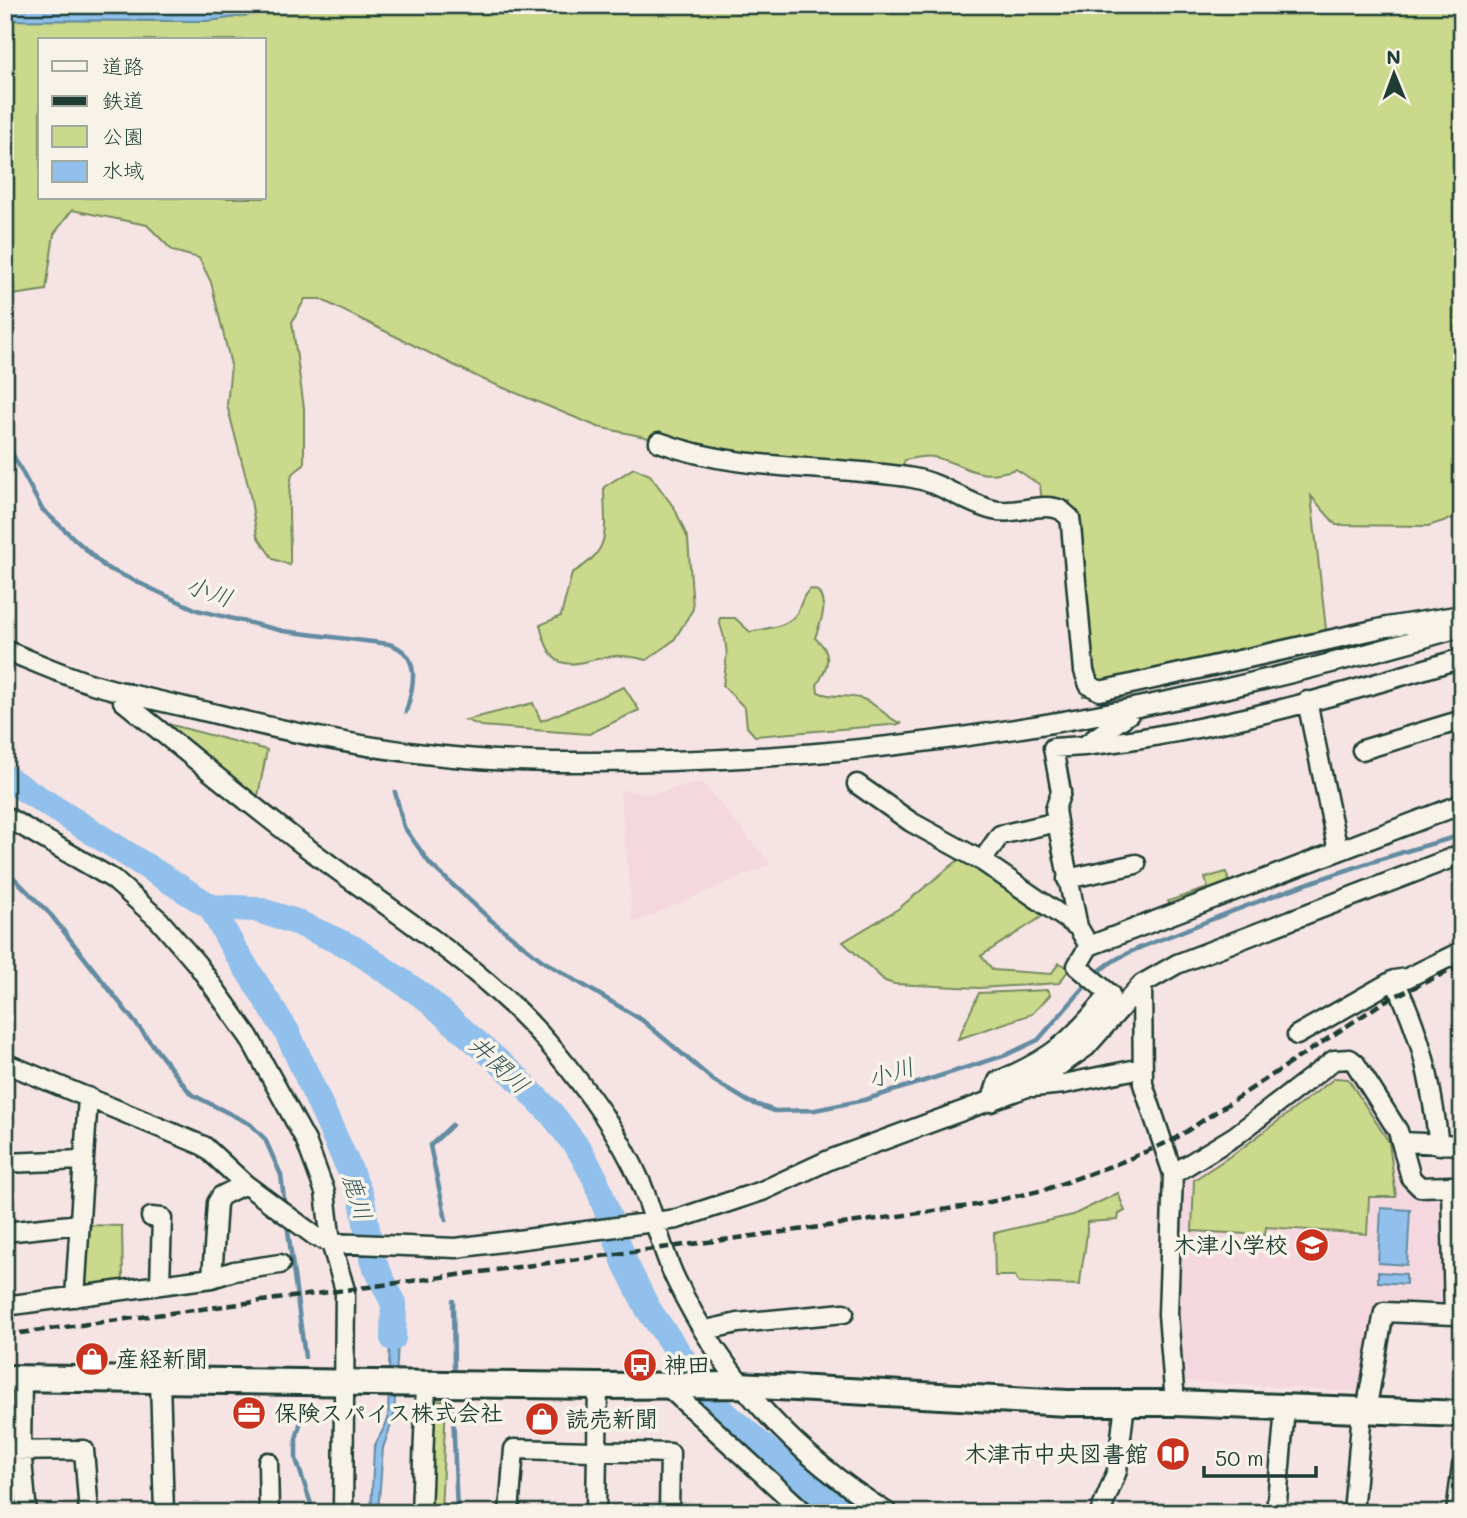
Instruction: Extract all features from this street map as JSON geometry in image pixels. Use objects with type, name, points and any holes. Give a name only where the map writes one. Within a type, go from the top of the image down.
[{"type":"street","points":[[659,442],[698,454],[783,467],[929,481],[992,510],[1061,510],[1070,518],[1084,671],[1089,685],[1100,691],[1387,627],[1462,615]]},
{"type":"street","points":[[5,650],[82,680],[257,724],[379,748],[450,757],[540,762],[782,757],[936,741],[1137,708],[1311,670],[1456,631]]},
{"type":"street","points":[[1089,946],[1078,927],[1056,822],[1055,809],[1061,792],[1053,748],[1084,746],[1197,726],[1307,701],[1462,658]]},
{"type":"street","points":[[124,692],[123,701],[306,847],[464,963],[541,1035],[594,1099],[639,1178],[649,1222],[668,1264],[735,1385],[816,1459],[862,1497],[888,1513]]},
{"type":"street","points":[[1307,701],[1338,851]]},
{"type":"street","points":[[1084,746],[1137,708]]},
{"type":"street","points":[[1362,750],[1462,720]]},
{"type":"street","points":[[858,784],[911,822],[982,861],[1078,927]]},
{"type":"street","points":[[991,1102],[998,1081],[1042,1061],[1077,1034],[1110,994],[1077,966],[1089,946],[1462,804]]},
{"type":"street","points":[[5,816],[123,887],[159,920],[197,964],[249,1037],[306,1141],[324,1192],[345,1290],[350,1384],[343,1513]]},
{"type":"street","points":[[982,861],[1000,835],[1056,822]]},
{"type":"street","points":[[5,1063],[204,1146],[245,1184],[275,1207],[296,1222],[336,1243],[456,1248],[677,1219],[762,1191],[829,1160],[1030,1086],[1086,1047],[1142,984],[1155,974],[1462,854]]},
{"type":"street","points":[[1068,879],[1136,864]]},
{"type":"street","points":[[1297,1035],[1394,980],[1407,978],[1462,951]]},
{"type":"street","points":[[1394,980],[1412,1016],[1427,1063],[1439,1145]]},
{"type":"street","points":[[1142,984],[1143,1084],[1173,1174],[1168,1314],[1175,1403]]},
{"type":"street","points":[[1173,1174],[1235,1136],[1334,1060],[1350,1059],[1404,1142],[1411,1178],[1420,1187],[1451,1186],[1458,1232],[1454,1315],[1384,1312],[1364,1412],[1353,1513]]},
{"type":"street","points":[[1030,1086],[1054,1086],[1142,1068]]},
{"type":"street","points":[[75,1297],[88,1097]]},
{"type":"street","points":[[1404,1142],[1462,1145]]},
{"type":"street","points":[[5,1163],[83,1160]]},
{"type":"street","points":[[212,1278],[217,1203],[221,1196],[245,1184]]},
{"type":"street","points":[[151,1217],[162,1218],[160,1284]]},
{"type":"street","points":[[5,1231],[79,1224]]},
{"type":"street","points":[[5,1306],[212,1278],[243,1269],[280,1264]]},
{"type":"street","points":[[706,1330],[738,1323],[844,1313]]},
{"type":"street","points":[[27,1513],[13,1451],[14,1378],[598,1387],[735,1385],[1125,1404],[1175,1403],[1462,1414]]},
{"type":"street","points":[[160,1380],[164,1513]]},
{"type":"street","points":[[421,1513],[422,1384]]},
{"type":"street","points":[[677,1386],[805,1513]]},
{"type":"street","points":[[596,1513],[598,1387]]},
{"type":"street","points":[[1100,1513],[1117,1471],[1125,1404]]},
{"type":"street","points":[[1276,1513],[1285,1408]]},
{"type":"street","points":[[509,1513],[514,1449],[670,1452],[669,1513]]},
{"type":"street","points":[[13,1451],[84,1450],[89,1513]]},
{"type":"street","points":[[268,1462],[269,1513]]},
{"type":"street","points":[[1456,1513],[1462,1466]]},
{"type":"shaded area","points":[[702,782],[771,864],[633,923],[620,790],[652,794]]},
{"type":"shaded area","name":"木津小学校","points":[[1337,1065],[1349,1067],[1395,1135],[1407,1184],[1448,1195],[1449,1305],[1440,1309],[1381,1307],[1365,1392],[1178,1381],[1173,1296],[1178,1178]]},
{"type":"green space","points":[[320,5],[1462,5],[1462,515],[1428,526],[1336,525],[1311,496],[1327,638],[1083,696],[1070,501],[1042,502],[1040,485],[1016,469],[1002,473],[981,473],[927,456],[905,460],[900,474],[748,459],[598,427],[482,379],[320,299],[305,299],[292,322],[304,408],[304,465],[292,474],[290,485],[290,565],[273,559],[257,536],[249,489],[227,405],[231,365],[211,282],[199,258],[173,251],[147,225],[72,210],[54,234],[46,290],[5,296],[5,20],[208,21]]},
{"type":"green space","points":[[634,468],[650,475],[675,509],[688,539],[693,609],[674,640],[647,660],[618,656],[575,663],[558,661],[545,642],[540,625],[561,616],[572,573],[595,556],[601,547],[605,527],[604,487]]},
{"type":"green space","points":[[811,589],[818,591],[823,603],[815,638],[827,655],[824,672],[817,685],[818,692],[863,699],[902,724],[755,736],[747,727],[745,708],[723,686],[727,653],[720,618],[735,618],[750,632],[776,627],[793,618],[804,596]]},
{"type":"green space","points":[[624,687],[639,710],[589,734],[481,726],[466,720],[533,703],[541,721]]},
{"type":"green space","points":[[149,719],[267,750],[257,801]]},
{"type":"green space","points":[[962,857],[1043,916],[981,956],[993,970],[1051,974],[1059,963],[1070,968],[1059,983],[979,988],[894,984],[885,981],[843,942],[898,909]]},
{"type":"green space","points":[[1226,872],[1231,888],[1172,910],[1168,901],[1208,888],[1205,878]]},
{"type":"green space","points":[[1048,990],[1050,995],[1032,1014],[958,1039],[979,993]]},
{"type":"green space","points":[[1335,1078],[1348,1079],[1389,1142],[1396,1197],[1369,1197],[1367,1234],[1266,1227],[1265,1235],[1192,1231],[1194,1180],[1241,1149]]},
{"type":"green space","points":[[1118,1193],[1125,1211],[1119,1214],[1118,1220],[1087,1222],[1080,1285],[1019,1283],[1015,1276],[995,1276],[994,1233],[1073,1215]]},
{"type":"green space","points":[[87,1225],[122,1226],[123,1281],[91,1286],[83,1281]]},
{"type":"green space","points":[[433,1400],[446,1401],[441,1513],[427,1513]]},
{"type":"water","points":[[5,5],[320,5],[208,21],[5,20]]},
{"type":"water","points":[[1381,1208],[1410,1210],[1407,1265],[1378,1263]]},
{"type":"water","points":[[1378,1272],[1406,1274],[1406,1284],[1378,1282]]},
{"type":"water","points":[[394,1304],[399,1324],[394,1416],[383,1448],[378,1513],[371,1513],[374,1447],[388,1420],[390,1322]]},
{"type":"waterway","name":"小川","points":[[5,440],[42,509],[105,567],[197,610],[283,631],[389,644],[400,649],[407,655],[413,672],[406,712]]},
{"type":"waterway","name":"井関川","points":[[5,777],[211,907],[255,909],[296,922],[353,948],[423,996],[513,1074],[552,1114],[580,1151],[595,1178],[625,1263],[648,1309],[715,1405],[803,1481],[848,1513]]},
{"type":"waterway","name":"小川","points":[[395,792],[404,827],[430,864],[492,921],[543,961],[642,1020],[713,1080],[749,1102],[775,1111],[815,1110],[864,1100],[1006,1055],[1038,1040],[1089,982]]},
{"type":"waterway","name":"小川","points":[[1095,975],[1114,960],[1137,949],[1253,903],[1322,878],[1462,835]]},
{"type":"waterway","points":[[5,869],[51,915],[191,1094],[250,1124],[265,1139],[281,1175],[285,1207]]},
{"type":"waterway","name":"鹿川","points":[[211,907],[234,949],[287,1032],[362,1199],[372,1259],[394,1304],[393,1338]]},
{"type":"waterway","points":[[446,1220],[430,1146],[452,1125]]},
{"type":"waterway","points":[[287,1223],[305,1357]]},
{"type":"waterway","points":[[453,1301],[454,1367]]},
{"type":"waterway","points":[[453,1411],[457,1513]]},
{"type":"waterway","points":[[303,1414],[296,1439],[296,1459],[314,1513]]},
{"type":"railway","points":[[5,1335],[828,1226],[976,1205],[1044,1190],[1173,1140],[1385,1001],[1462,965]]},
{"type":"place","name":"木津小学校","points":[[1312,1245]]},
{"type":"place","name":"産経新聞","points":[[92,1359]]},
{"type":"place","name":"神田","points":[[640,1365]]},
{"type":"place","name":"保険スパイス株式会社","points":[[249,1413]]},
{"type":"place","name":"読売新聞","points":[[542,1419]]},
{"type":"place","name":"木津市中央図書館","points":[[1173,1454]]}]
